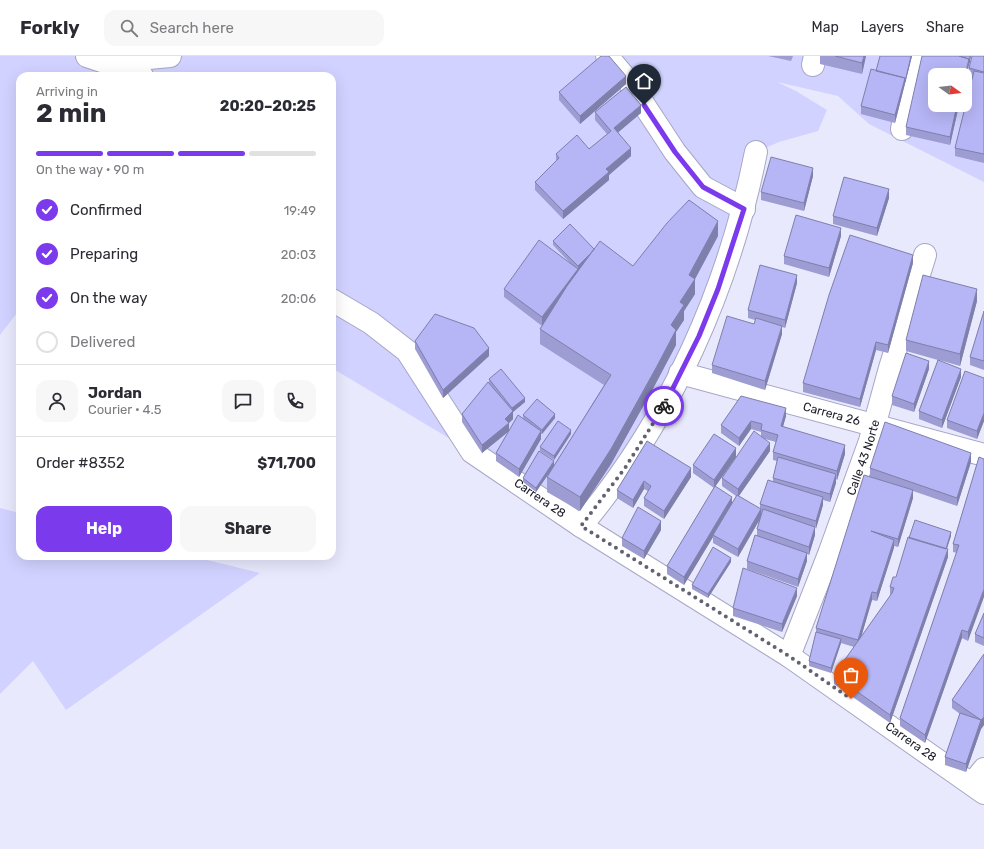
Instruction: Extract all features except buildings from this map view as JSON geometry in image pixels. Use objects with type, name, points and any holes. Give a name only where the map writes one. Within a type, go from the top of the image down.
[{"type":"street","points":[[96,59],[170,56]]},
{"type":"street","points":[[607,56],[629,82],[675,152],[703,187],[744,209]]},
{"type":"street","points":[[902,129],[916,56]]},
{"type":"street","points":[[96,59],[134,72]]},
{"type":"street","points":[[581,526],[640,447],[661,412],[699,336],[718,289],[744,209],[756,152]]},
{"type":"street","name":"Calle 43 Norte","points":[[789,656],[830,554],[870,441],[925,255]]},
{"type":"street","name":"Carrera 28","points":[[336,302],[371,323],[407,351],[472,452],[581,526],[789,656],[980,782]]},
{"type":"street","name":"Carrera 26","points":[[680,372],[984,454]]},
{"type":"shaded area","points":[[0,56],[984,56],[984,182],[869,124],[838,96],[777,82],[796,91],[827,110],[818,131],[779,142],[756,152],[718,289],[581,526],[472,452],[336,370],[336,72],[16,72],[16,314],[0,335]]},
{"type":"shaded area","points":[[0,508],[16,512],[16,560],[207,560],[260,573],[66,710],[33,661],[0,694]]},
{"type":"way so far","points":[[664,406],[640,447],[618,479],[581,526],[789,656],[851,699]]},
{"type":"route","points":[[644,105],[675,152],[703,187],[744,209],[718,289],[699,336],[664,406]]}]
